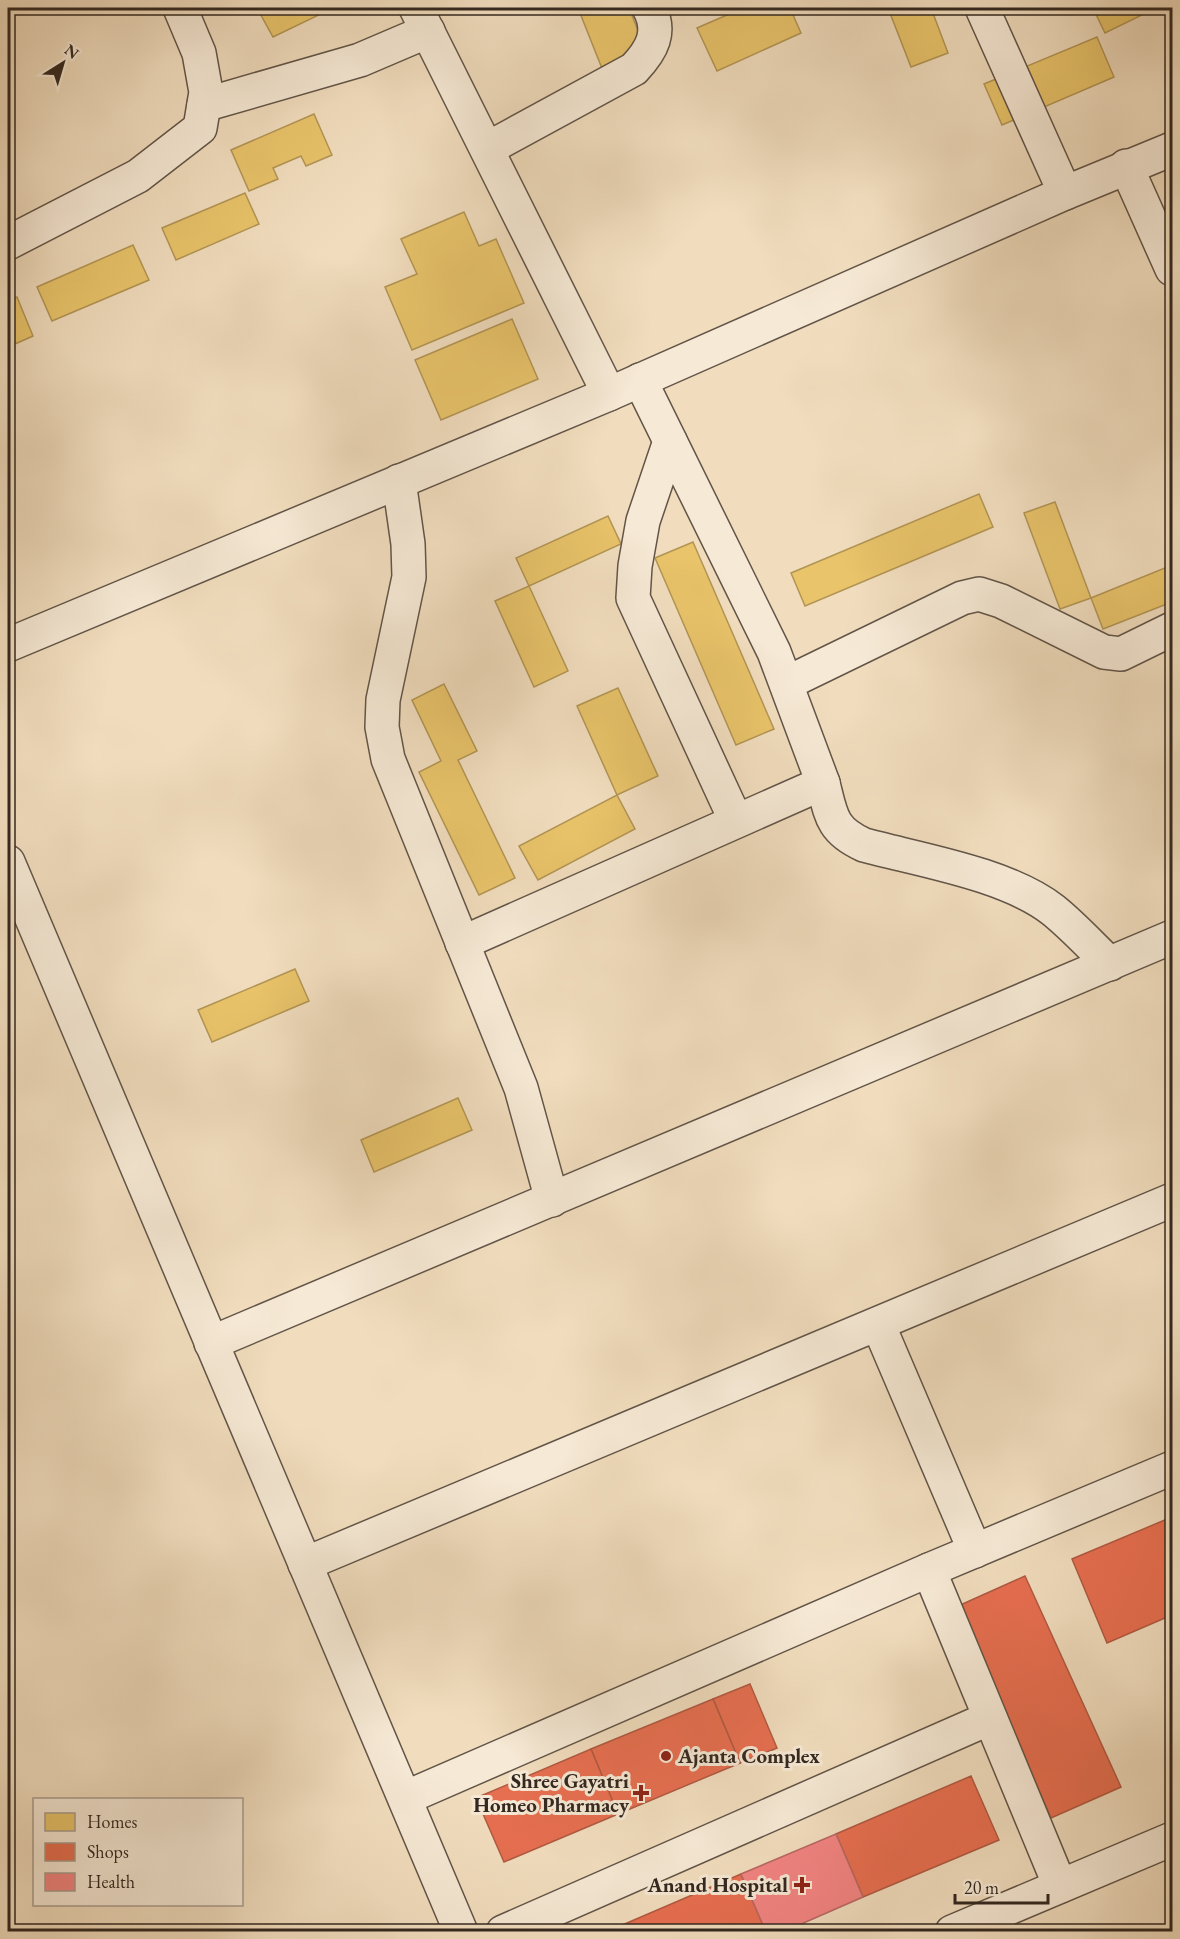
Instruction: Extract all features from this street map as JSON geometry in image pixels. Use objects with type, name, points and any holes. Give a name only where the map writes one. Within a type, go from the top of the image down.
[{"type":"street","points":[[8,243],[138,176],[200,128],[206,92],[199,53],[180,8]]},
{"type":"street","points":[[487,149],[634,69],[649,53],[655,36],[655,20],[649,8]]},
{"type":"street","points":[[982,8],[1065,193]]},
{"type":"street","points":[[204,105],[360,60],[422,19],[609,394]]},
{"type":"street","points":[[8,645],[609,394],[1126,166],[1173,149]]},
{"type":"street","points":[[1126,166],[1173,269]]},
{"type":"street","points":[[640,380],[787,683],[823,783],[833,824],[848,838],[864,845],[990,879],[1025,893],[1052,910],[1110,964]]},
{"type":"street","points":[[670,441],[643,520],[635,566],[633,598],[736,821]]},
{"type":"street","points":[[399,481],[408,544],[409,577],[383,700],[382,727],[388,759],[521,1088],[552,1200]]},
{"type":"street","points":[[787,683],[962,597],[979,594],[1001,601],[1104,652],[1120,654],[1173,628]]},
{"type":"street","points":[[462,943],[823,783]]},
{"type":"street","points":[[8,862],[461,1932]]},
{"type":"street","points":[[211,1343],[1173,938]]},
{"type":"street","points":[[305,1564],[1173,1200]]},
{"type":"street","points":[[878,1324],[975,1551]]},
{"type":"street","points":[[405,1798],[928,1570],[1173,1468]]},
{"type":"street","points":[[928,1570],[1060,1886]]},
{"type":"street","points":[[503,1932],[990,1718]]},
{"type":"street","points":[[952,1932],[1173,1839]]},
{"type":"building: Homes","points":[[257,8],[323,8],[325,12],[273,37]]},
{"type":"building: Homes","points":[[578,8],[629,8],[647,53],[603,71]]},
{"type":"building: Homes","points":[[743,8],[790,8],[801,33],[717,71],[697,28]]},
{"type":"building: Homes","points":[[888,8],[931,8],[948,53],[911,67]]},
{"type":"building: Homes","points":[[1093,8],[1139,8],[1142,15],[1105,33]]},
{"type":"building: Homes","points":[[1097,37],[1114,77],[1002,125],[984,84]]},
{"type":"building: Homes","points":[[314,114],[332,155],[306,166],[301,156],[273,168],[278,179],[249,191],[231,150]]},
{"type":"building: Homes","points":[[245,193],[259,224],[176,260],[162,228]]},
{"type":"building: Homes","points":[[464,212],[479,246],[496,239],[524,303],[412,350],[385,287],[417,274],[401,239]]},
{"type":"building: Homes","points":[[133,245],[149,280],[52,321],[37,287]]},
{"type":"building: Homes","points":[[17,297],[33,336],[8,347],[8,301]]},
{"type":"building: Homes","points":[[512,319],[538,379],[441,420],[415,360]]},
{"type":"building: Homes","points":[[979,494],[993,527],[805,606],[791,573]]},
{"type":"building: Homes","points":[[1055,502],[1091,598],[1060,609],[1024,513]]},
{"type":"building: Homes","points":[[608,516],[621,544],[529,586],[516,558]]},
{"type":"building: Homes","points":[[693,542],[774,729],[736,745],[655,558]]},
{"type":"building: Homes","points":[[1172,565],[1172,602],[1103,629],[1091,598]]},
{"type":"building: Homes","points":[[529,586],[568,671],[534,687],[495,601]]},
{"type":"building: Homes","points":[[444,684],[477,751],[458,760],[515,878],[479,895],[419,772],[441,761],[412,700]]},
{"type":"building: Homes","points":[[618,688],[658,776],[617,795],[577,706]]},
{"type":"building: Homes","points":[[617,795],[635,829],[538,880],[519,846]]},
{"type":"building: Homes","points":[[295,969],[309,1001],[212,1042],[198,1010]]},
{"type":"building: Homes","points":[[458,1098],[472,1130],[374,1172],[361,1140]]},
{"type":"building: Shops","points":[[1172,1517],[1172,1615],[1107,1643],[1072,1559]]},
{"type":"building: Shops","points":[[1025,1576],[1121,1787],[1051,1818],[956,1607]]},
{"type":"building: Shops","points":[[750,1684],[777,1748],[740,1763],[713,1699]]},
{"type":"building: Shops","name":"Ajanta Complex","points":[[713,1699],[740,1763],[618,1814],[591,1749]]},
{"type":"building: Shops","points":[[591,1749],[618,1814],[504,1862],[476,1798]]},
{"type":"building: Shops","points":[[971,1776],[999,1840],[863,1897],[836,1834]]},
{"type":"building: Shops","points":[[741,1874],[766,1932],[606,1932]]},
{"type":"building: Health","name":"Anand Hospital","points":[[836,1834],[863,1897],[783,1932],[766,1932],[741,1874]]},
{"type":"place","name":"Ajanta Complex","points":[[666,1756]]},
{"type":"place","name":"Shree Gayatri Homeo Pharmacy","points":[[641,1793]]},
{"type":"place","name":"Anand Hospital","points":[[802,1885]]}]
